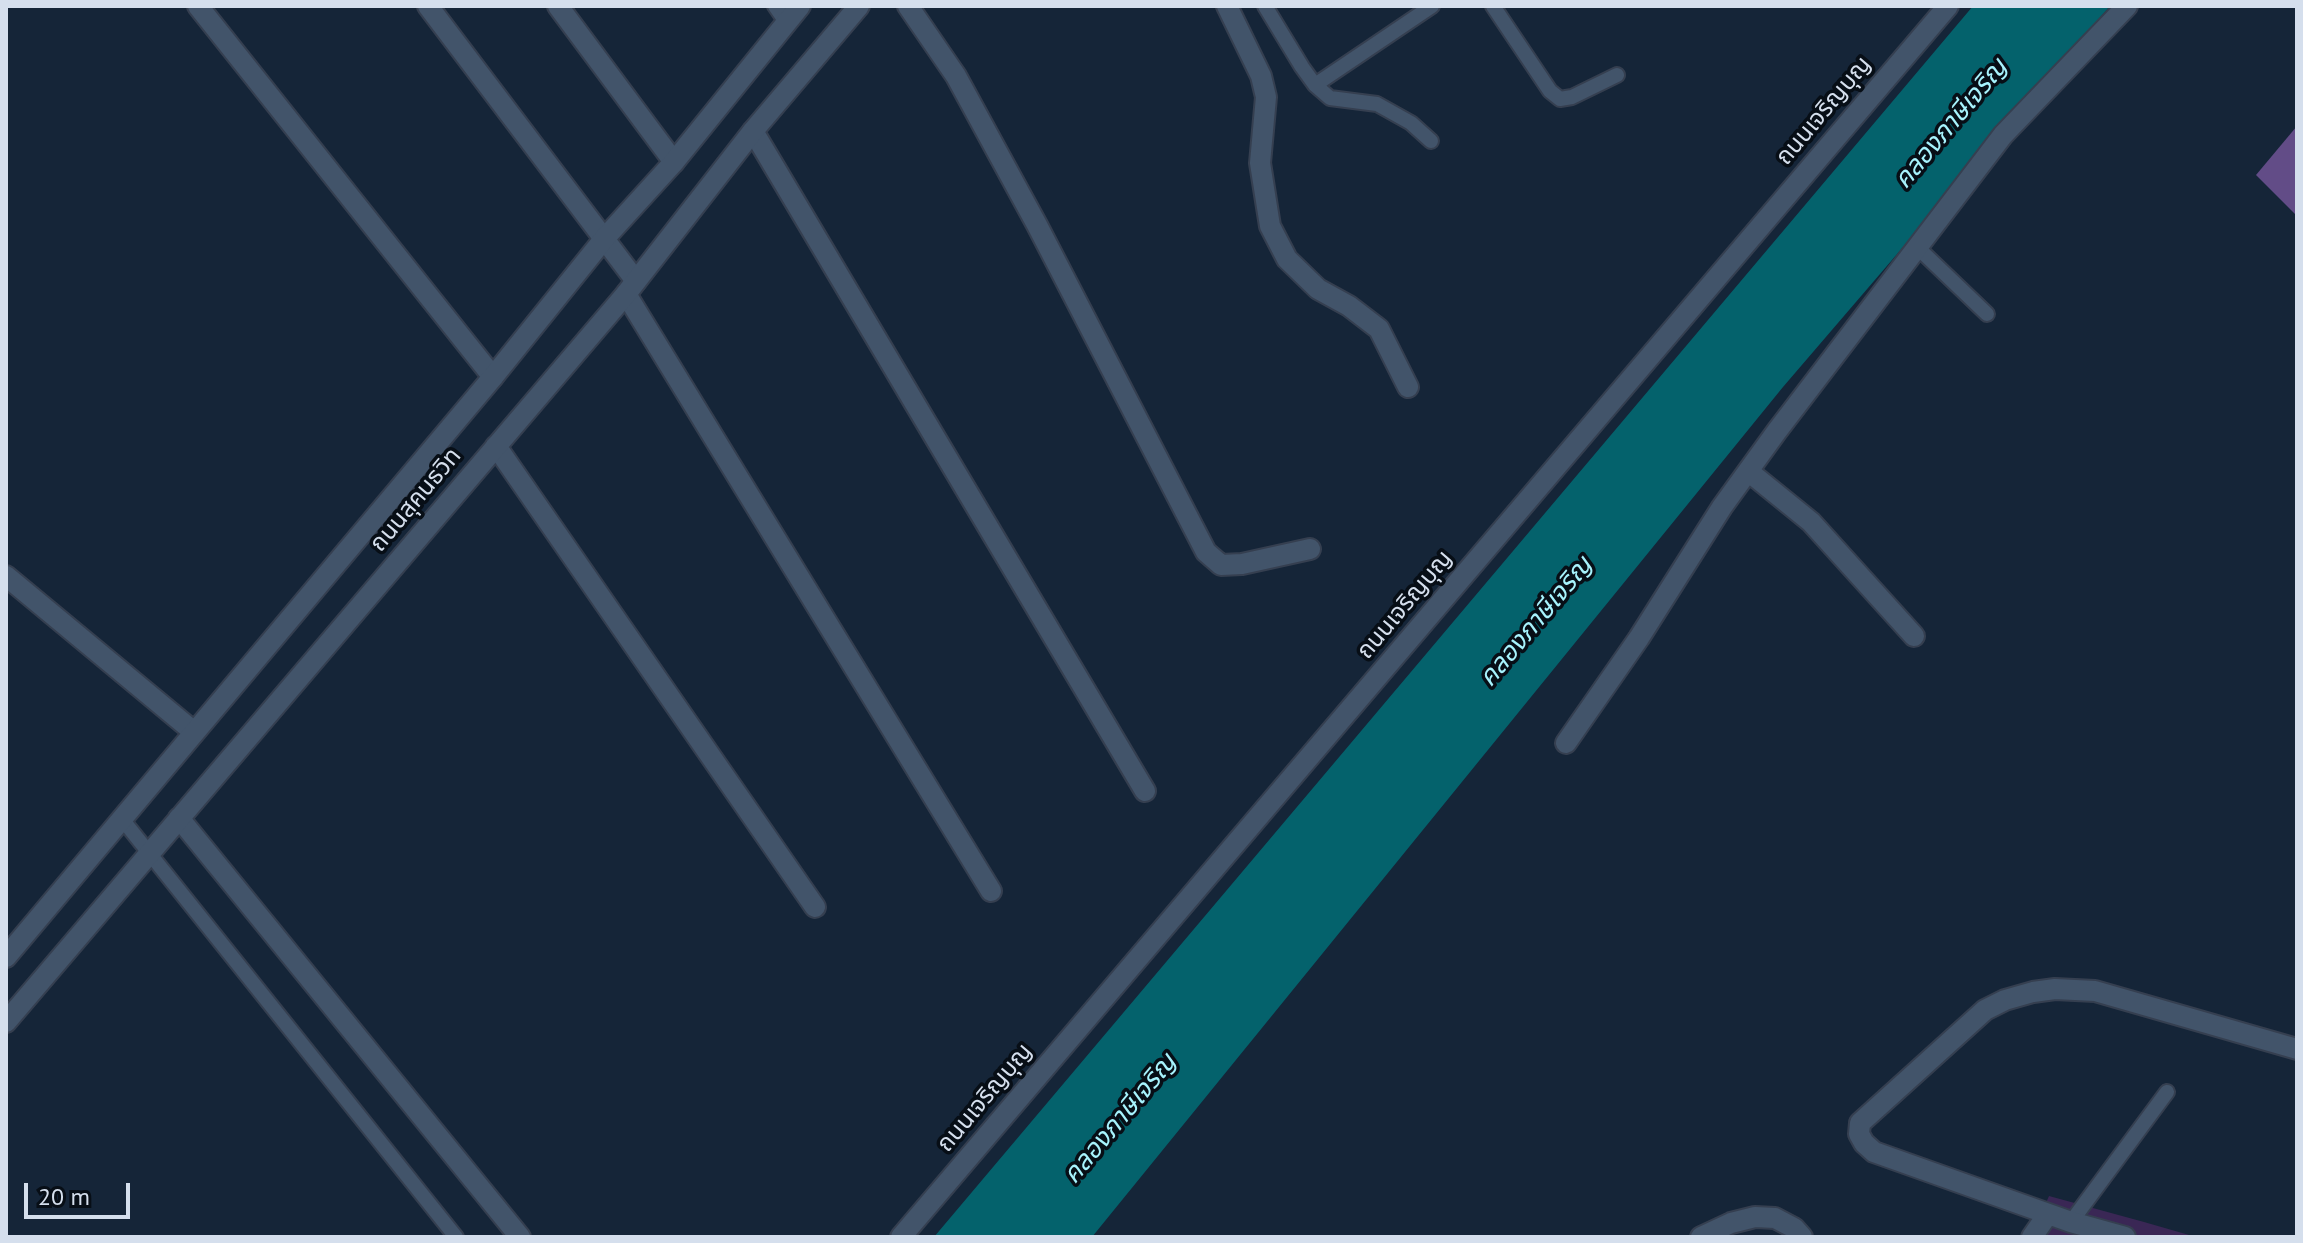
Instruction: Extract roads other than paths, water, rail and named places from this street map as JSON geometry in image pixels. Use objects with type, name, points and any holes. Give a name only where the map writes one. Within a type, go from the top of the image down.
[{"type":"street","points":[[198,6],[493,377]]},
{"type":"street","points":[[428,6],[604,239],[991,891]]},
{"type":"street","points":[[558,6],[674,162]]},
{"type":"street","name":"ถนนสุคนธวิท","points":[[6,1022],[631,287],[753,131],[859,6]]},
{"type":"street","points":[[908,6],[956,76],[1037,225],[1206,552],[1221,565],[1242,564],[1310,549]]},
{"type":"street","points":[[1227,6],[1261,76],[1266,97],[1260,163],[1270,226],[1287,259],[1318,289],[1349,306],[1379,329],[1408,387]]},
{"type":"street","name":"ถนนเจริญบุญ","points":[[901,1237],[1948,6]]},
{"type":"street","points":[[1566,743],[1639,638],[1722,507],[1917,247],[2003,135],[2127,6]]},
{"type":"street","name":"ถนนสุคนธวิท","points":[[10,943],[122,819],[493,377],[604,239],[674,162],[787,11]]},
{"type":"street","points":[[753,131],[1145,791]]},
{"type":"street","points":[[496,446],[815,907]]},
{"type":"street","points":[[1748,471],[1811,522],[1914,636]]},
{"type":"street","points":[[6,576],[194,732]]},
{"type":"street","points":[[179,818],[520,1237]]},
{"type":"street","points":[[2125,1237],[2071,1222],[1874,1152],[1859,1134],[1860,1123],[1985,1010],[2033,992],[2055,989],[2095,991],[2297,1049]]},
{"type":"street","points":[[2032,1237],[2048,1214]]},
{"type":"street","points":[[1701,1237],[1731,1223],[1755,1217],[1775,1218],[1794,1228],[1802,1237]]},
{"type":"lane","points":[[1265,6],[1302,67],[1315,85],[1330,98],[1377,104],[1411,123],[1431,141]]},
{"type":"lane","points":[[1315,85],[1432,6]]},
{"type":"lane","points":[[1493,6],[1550,91],[1560,99],[1572,97],[1617,75]]},
{"type":"lane","points":[[1917,247],[1987,314]]},
{"type":"lane","points":[[122,819],[456,1237]]},
{"type":"lane","points":[[2071,1222],[2167,1092]]},
{"type":"water","name":"คลองภาษีเจริญ","points":[[1973,6],[2110,6],[1783,387],[1092,1237],[934,1237]]}]
